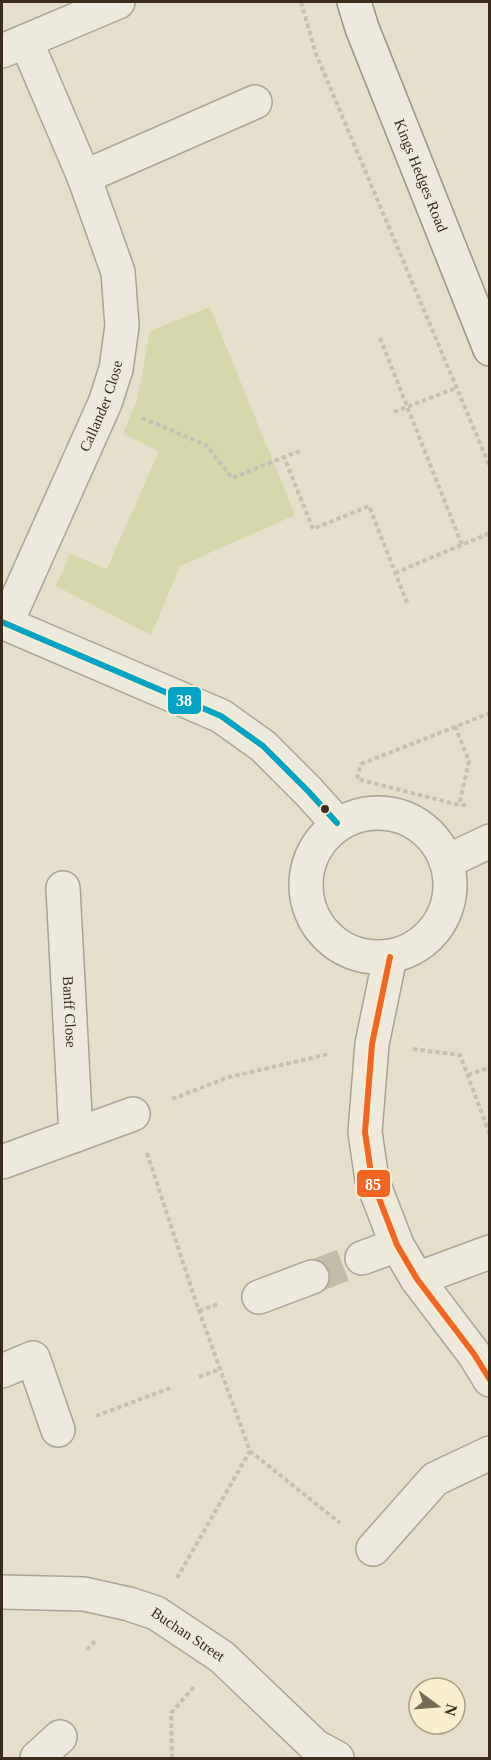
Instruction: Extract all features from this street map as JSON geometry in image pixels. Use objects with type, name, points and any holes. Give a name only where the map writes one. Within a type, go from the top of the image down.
[{"type":"street","name":"Callander Close","points":[[4,623],[105,403],[116,369],[122,326],[118,272],[84,177],[14,46],[118,2]]},
{"type":"street","name":"Kings Hedges Road","points":[[354,2],[362,28],[489,349]]},
{"type":"street","points":[[84,177],[255,102]]},
{"type":"street","points":[[4,623],[221,716],[263,746],[337,823]]},
{"type":"street","points":[[370,812],[397,814],[419,824],[438,842],[450,874],[450,899],[436,928],[418,946],[390,957],[365,957],[345,950],[325,936],[317,925],[307,902],[307,867],[318,844],[337,823],[370,812]]},
{"type":"street","points":[[446,862],[489,841]]},
{"type":"street","name":"Banff Close","points":[[63,888],[76,1135]]},
{"type":"street","points":[[390,957],[372,1044],[365,1132],[372,1180],[397,1245],[417,1279],[474,1354],[489,1380]]},
{"type":"street","points":[[2,1162],[133,1114]]},
{"type":"street","points":[[362,1258],[397,1245]]},
{"type":"street","points":[[417,1279],[489,1252]]},
{"type":"street","points":[[259,1297],[312,1277]]},
{"type":"street","points":[[2,1371],[33,1358],[58,1430]]},
{"type":"street","points":[[373,1550],[435,1479],[489,1453]]},
{"type":"street","name":"Buchan Street","points":[[2,1592],[84,1594],[129,1604],[156,1613],[222,1657],[315,1746],[337,1758]]},
{"type":"path","points":[[301,2],[316,54],[489,467]]},
{"type":"path","points":[[380,338],[462,545]]},
{"type":"path","points":[[394,412],[456,388]]},
{"type":"path","points":[[105,403],[206,446],[232,478],[300,451]]},
{"type":"path","points":[[284,457],[313,529],[369,506],[408,605]]},
{"type":"path","points":[[395,573],[489,533]]},
{"type":"path","points":[[469,805],[459,805],[357,779],[361,764],[489,713]]},
{"type":"path","points":[[455,726],[470,761],[459,805]]},
{"type":"path","points":[[373,1550],[250,1451],[199,1311],[133,1114],[229,1077],[372,1044],[460,1054],[489,1135]]},
{"type":"path","points":[[468,1075],[489,1067]]},
{"type":"path","points":[[199,1377],[220,1369]]},
{"type":"path","points":[[58,1430],[170,1388]]},
{"type":"path","points":[[156,1613],[250,1451]]},
{"type":"path","points":[[172,1758],[171,1713],[222,1657]]},
{"type":"green space","points":[[210,307],[295,515],[180,566],[151,635],[56,586],[70,554],[107,569],[159,451],[123,434],[137,400],[150,331]]},
{"type":"tunnel","points":[[312,1277],[362,1258]]},
{"type":"transit line","name":"38","points":[[2,622],[221,716],[263,746],[337,823]]},
{"type":"transit line","name":"85","points":[[390,957],[372,1044],[365,1132],[372,1180],[397,1245],[417,1279],[474,1354],[490,1380]]}]
